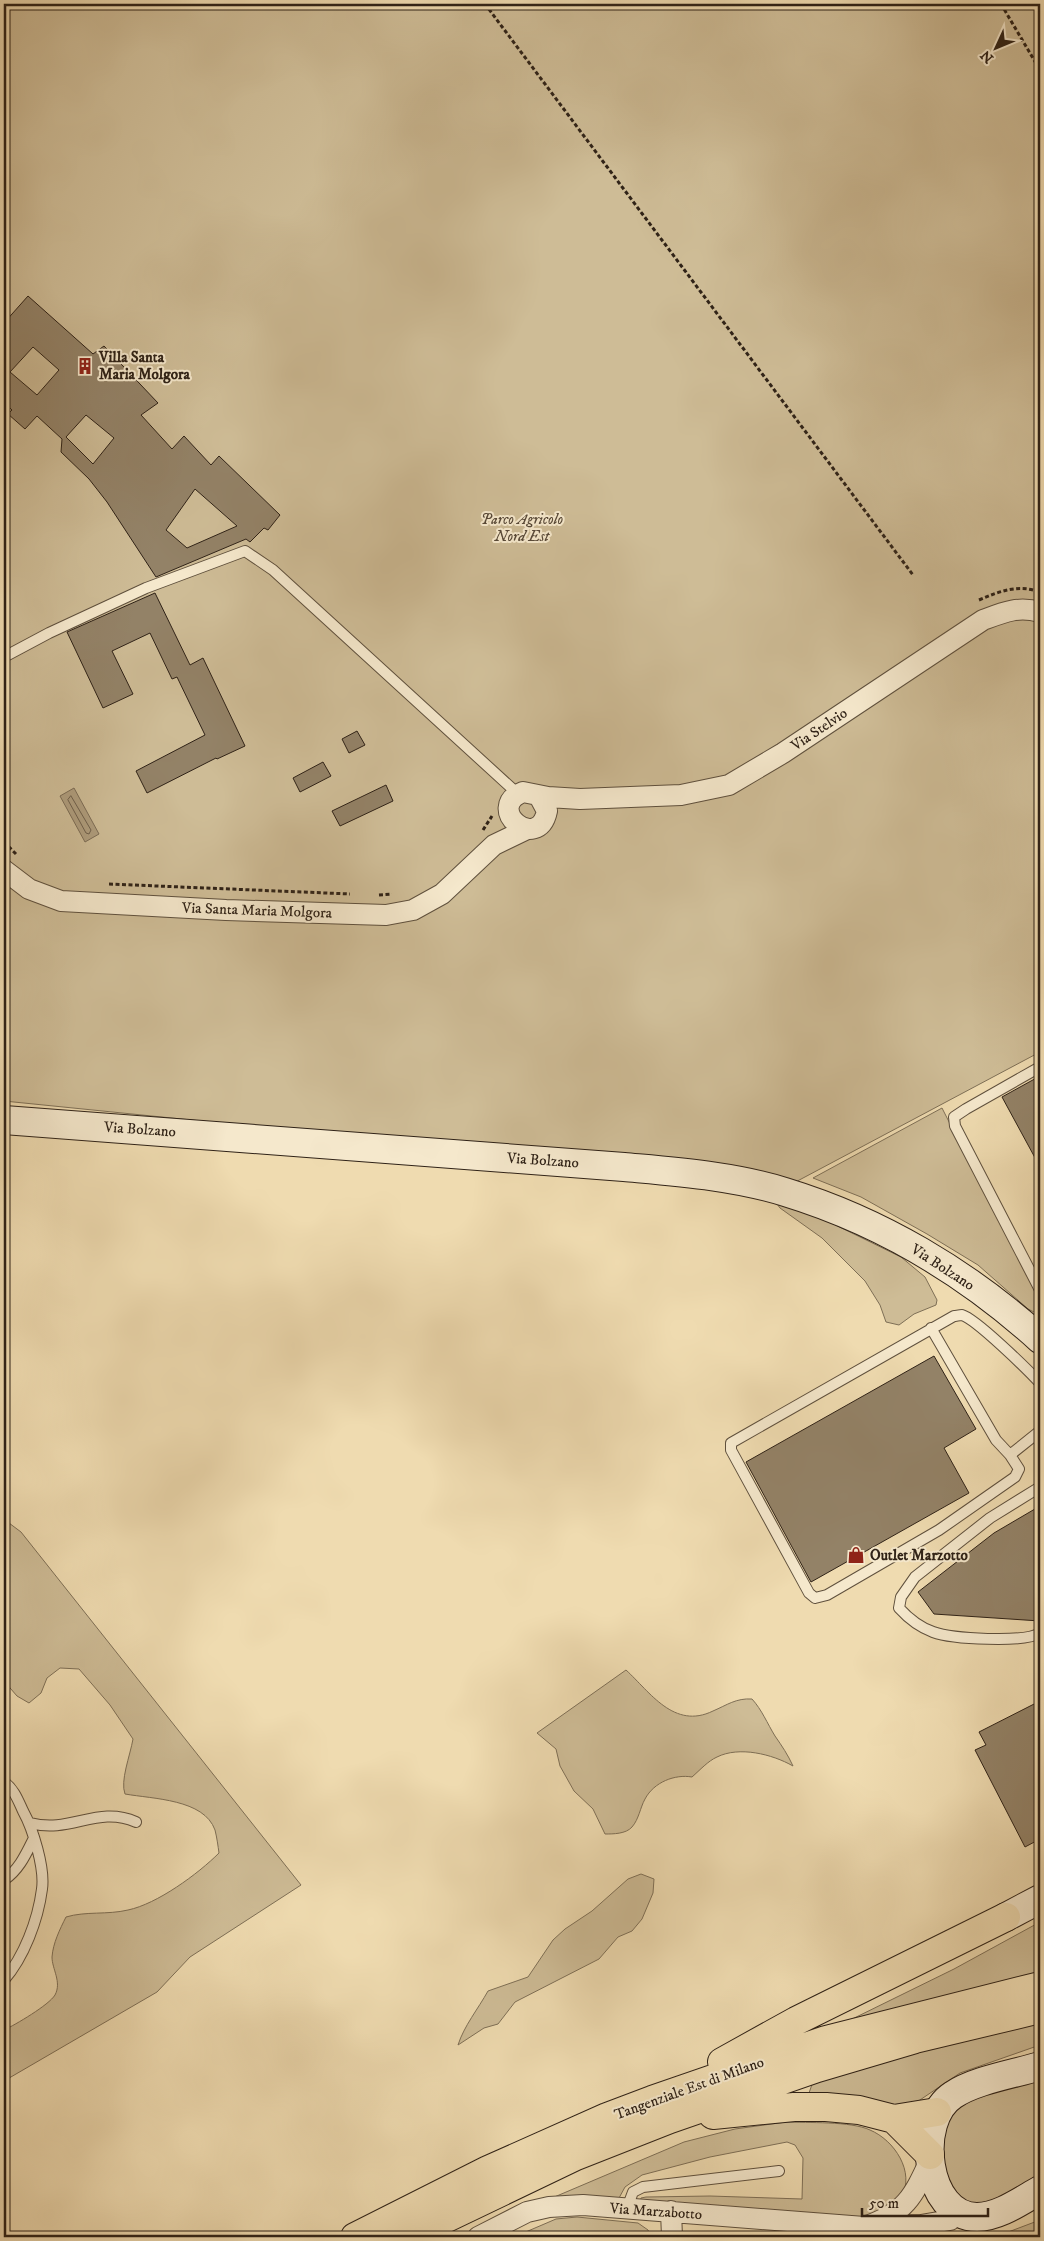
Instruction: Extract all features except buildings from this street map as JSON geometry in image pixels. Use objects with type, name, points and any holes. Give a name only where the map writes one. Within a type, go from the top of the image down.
[{"type":"highway","points":[[661,2109],[796,2021],[1006,1917]]},
{"type":"highway","name":"Tangenziale Est di Milano","points":[[407,2237],[576,2156],[661,2109],[826,2040],[1040,1986]]},
{"type":"highway","name":"Tangenziale Est di Milano","points":[[355,2237],[488,2170],[607,2117],[661,2109],[817,2068],[915,2039],[1040,2009]]},
{"type":"highway","points":[[661,2109],[826,2107],[859,2110],[894,2120],[937,2112]]},
{"type":"highway","points":[[894,2120],[931,2157]]},
{"type":"street","name":"Via Stelvio","points":[[540,796],[580,799],[681,795],[729,785],[783,753],[983,620],[1009,610],[1026,608],[1040,612]]},
{"type":"street","points":[[529,792],[540,796],[546,805],[545,817],[539,826],[527,829],[494,846],[509,814],[511,802],[518,794],[529,792]]},
{"type":"street","name":"Via Stelvio","points":[[545,817],[580,799]]},
{"type":"street","points":[[509,814],[516,825],[527,829]]},
{"type":"street","name":"Via Santa Maria Molgora","points":[[4,870],[29,889],[61,901],[226,910],[386,915],[413,910],[442,894],[494,846]]},
{"type":"street","name":"Via Bolzano","points":[[4,1120],[624,1166],[709,1176],[749,1183],[785,1192],[822,1205],[864,1222],[906,1243],[986,1295],[1040,1339]]},
{"type":"street","points":[[1006,1917],[1040,1900]]},
{"type":"street","points":[[984,2216],[972,2216],[956,2209],[938,2189],[931,2157],[930,2134],[937,2112],[954,2094],[970,2087],[1040,2066]]},
{"type":"street","name":"Via Marzabotto","points":[[864,2227],[890,2218],[903,2206],[921,2180],[931,2157]]},
{"type":"street","points":[[921,2237],[941,2234],[1000,2211],[1040,2190]]},
{"type":"street","name":"Via Marzabotto","points":[[485,2236],[527,2212],[549,2207],[583,2205],[864,2227],[937,2223],[950,2220],[956,2209]]},
{"type":"street","points":[[671,2211],[672,2237]]},
{"type":"street","name":"Via Marzabotto","points":[[841,2226],[871,2236],[890,2237]]},
{"type":"lane","points":[[4,657],[146,588],[244,551],[273,570],[518,794]]},
{"type":"lane","points":[[1040,1067],[966,1108],[954,1117],[955,1126],[1040,1290]]},
{"type":"lane","points":[[931,1328],[996,1440],[1010,1455],[1019,1469],[1015,1477],[939,1530],[827,1595],[815,1598],[809,1593],[730,1450],[731,1443],[947,1318],[962,1315],[1015,1357],[1040,1383]]},
{"type":"lane","points":[[1010,1455],[1040,1431]]},
{"type":"lane","points":[[1040,1487],[990,1518],[915,1577],[900,1596],[899,1608],[912,1621],[935,1633],[988,1640],[1037,1635],[1040,1633]]},
{"type":"lane","points":[[4,1782],[15,1795],[30,1823],[41,1867],[42,1888],[28,1940],[15,1967],[4,1980]]},
{"type":"lane","points":[[30,1823],[45,1827],[74,1825],[106,1815],[123,1816],[136,1822]]},
{"type":"lane","points":[[4,1880],[12,1875],[34,1838]]},
{"type":"lane","points":[[627,2208],[633,2192],[643,2186],[779,2171]]},
{"type":"path","points":[[485,4],[913,574]]},
{"type":"path","points":[[1001,4],[1040,70]]},
{"type":"green space","name":"Parco Agricolo Nord Est","points":[[4,4],[1040,4],[1040,1052],[788,1186],[359,1137],[4,1101]]},
{"type":"green space","points":[[942,1108],[1040,1301],[1040,1312],[1028,1309],[978,1265],[927,1234],[861,1197],[813,1178]]},
{"type":"green space","points":[[781,1202],[811,1213],[901,1257],[925,1277],[937,1300],[936,1305],[914,1314],[899,1325],[886,1322],[880,1305],[865,1281],[822,1238],[780,1208],[777,1204]]},
{"type":"green space","points":[[9,1523],[21,1532],[301,1885],[190,1957],[157,1992],[4,2081],[4,2030],[39,2009],[55,1995],[57,1985],[52,1957],[57,1936],[66,1917],[128,1910],[152,1902],[200,1870],[219,1853],[215,1830],[209,1820],[200,1812],[176,1802],[125,1794],[125,1775],[133,1739],[110,1705],[79,1669],[60,1668],[47,1678],[41,1693],[29,1703],[17,1696],[4,1681],[4,1527]]},
{"type":"green space","points":[[626,1670],[664,1706],[686,1716],[699,1716],[736,1701],[752,1699],[762,1712],[793,1766],[775,1758],[755,1753],[735,1752],[717,1757],[692,1777],[672,1778],[659,1784],[645,1799],[632,1827],[623,1832],[605,1834],[593,1809],[574,1791],[560,1766],[556,1749],[537,1733]]},
{"type":"green space","points":[[641,1874],[654,1879],[653,1893],[642,1919],[632,1931],[618,1937],[599,1959],[515,2002],[498,2024],[484,2028],[458,2045],[467,2024],[488,1991],[528,1977],[553,1940],[565,1929],[592,1911],[628,1879]]},
{"type":"green space","points":[[1040,1922],[1040,1974],[840,2025],[954,1969]]},
{"type":"green space","points":[[1040,2016],[1040,2045],[960,2073],[911,2106],[902,2108],[856,2098],[809,2093],[815,2076]]},
{"type":"green space","points":[[1040,2075],[1040,2181],[974,2208],[952,2194],[938,2149],[954,2105]]},
{"type":"green space","points":[[786,2122],[852,2125],[862,2127],[879,2135],[894,2149],[904,2168],[905,2188],[899,2201],[874,2218],[639,2205],[641,2198],[646,2197],[710,2196],[802,2199],[803,2158],[795,2145],[787,2142],[710,2157],[642,2175],[625,2187],[619,2198],[552,2198],[684,2142],[735,2129]]},
{"type":"green space","points":[[577,2217],[638,2223],[648,2230],[651,2237],[514,2237],[556,2219]]},
{"type":"green space","points":[[1040,2220],[1040,2230],[1024,2237],[995,2237]]},
{"type":"water","points":[[74,788],[99,834],[85,842],[60,796]]},
{"type":"place","name":"Villa Santa Maria Molgora","points":[[85,366]]},
{"type":"place","name":"Outlet Marzotto","points":[[856,1555]]}]
